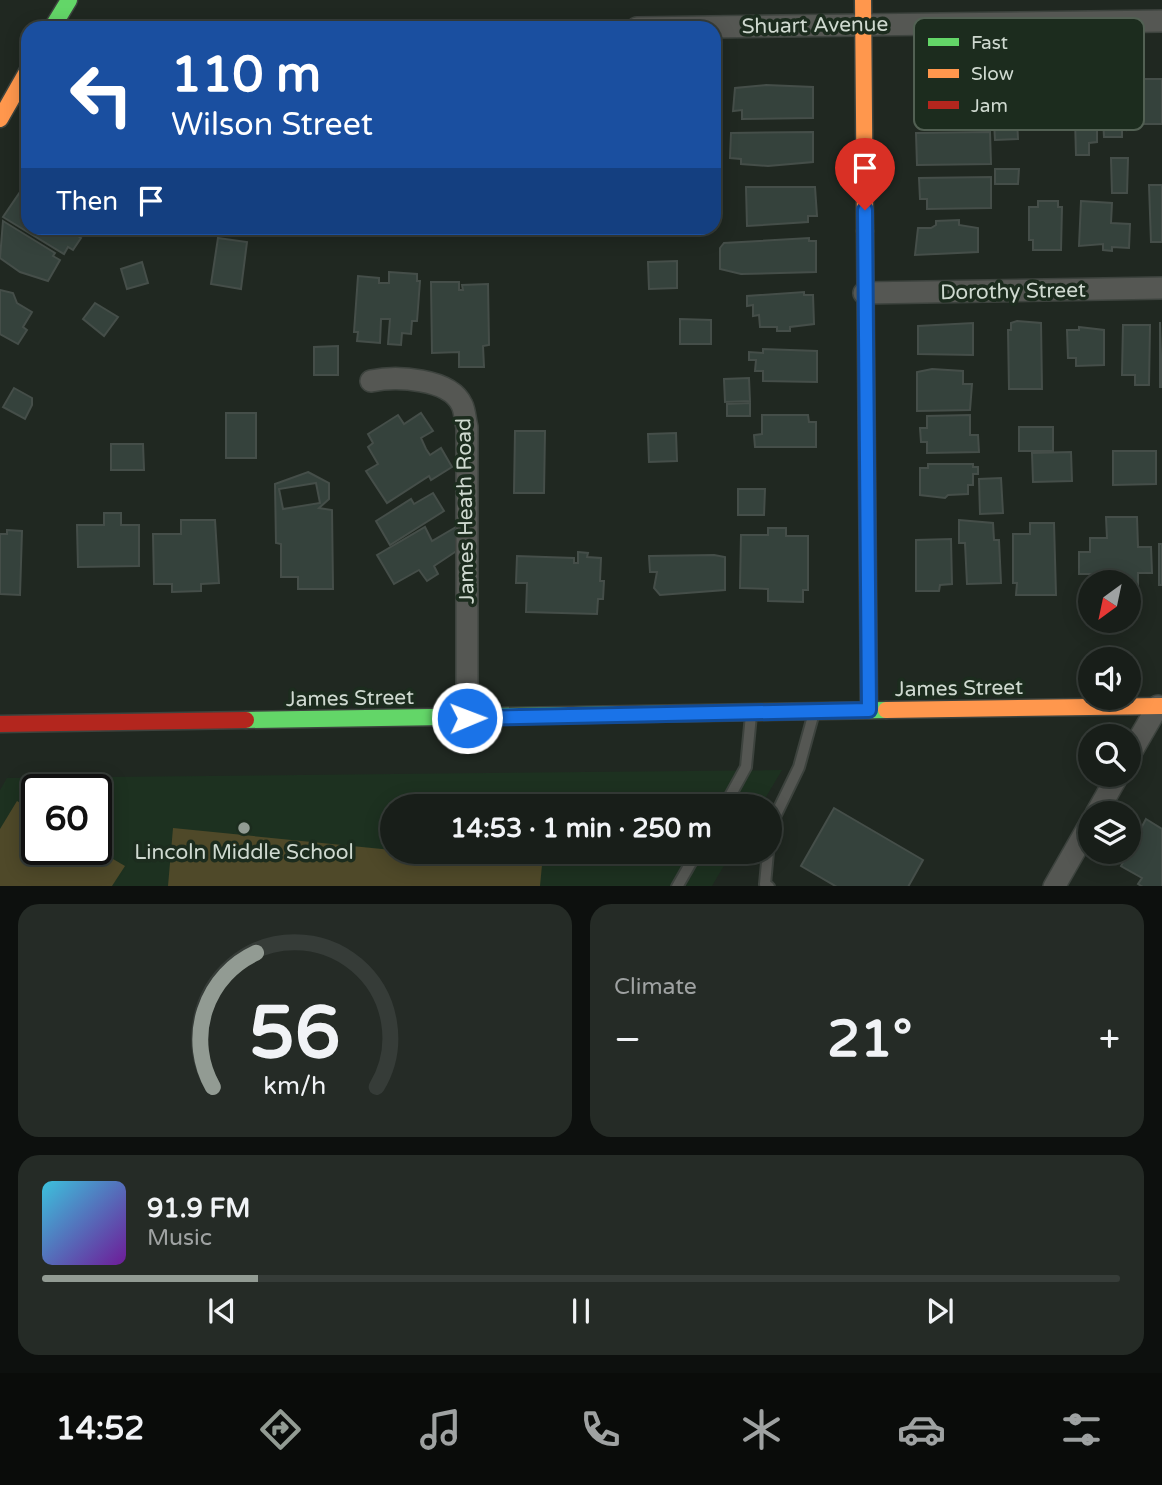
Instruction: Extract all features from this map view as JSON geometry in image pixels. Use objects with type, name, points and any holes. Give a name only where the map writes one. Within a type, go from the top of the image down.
[{"type":"main road","points":[[56,21],[69,0]]},
{"type":"main road","points":[[863,0],[869,710]]},
{"type":"main road","points":[[0,118],[21,82]]},
{"type":"main road","name":"James Street","points":[[0,724],[1160,706]]},
{"type":"street","name":"Shuart Avenue","points":[[1144,21],[1162,21]]},
{"type":"street","name":"Shuart Avenue","points":[[721,27],[914,24]]},
{"type":"street","name":"Dorothy Street","points":[[864,293],[1162,288]]},
{"type":"street","name":"James Heath Road","points":[[371,381],[386,378],[416,379],[450,391],[462,404],[467,427],[467,718]]},
{"type":"street","points":[[1141,737],[1160,706]]},
{"type":"street","points":[[1055,886],[1078,845]]},
{"type":"lane","points":[[782,802],[799,767],[814,711]]},
{"type":"lane","points":[[730,794],[746,767],[751,712]]},
{"type":"lane","points":[[678,886],[690,864]]},
{"type":"lane","points":[[767,864],[765,884],[768,886]]},
{"type":"shaded area","name":"Lincoln Middle School","points":[[782,770],[768,794],[380,794],[380,864],[725,864],[712,886],[0,886],[0,790],[7,778],[21,778],[21,865],[112,865],[112,777]]},
{"type":"shaded area","points":[[17,801],[21,803],[21,865],[112,865],[112,858],[125,866],[112,886],[0,886],[0,829]]},
{"type":"shaded area","points":[[173,828],[380,849],[380,864],[542,865],[540,886],[168,886]]},
{"type":"building","points":[[1144,79],[1162,79],[1162,124],[1144,124]]},
{"type":"building","points":[[766,85],[813,87],[813,118],[742,119],[742,110],[733,111],[735,88]]},
{"type":"building","points":[[994,130],[1018,130],[1018,139],[995,140]]},
{"type":"building","points":[[1075,130],[1097,130],[1097,142],[1089,143],[1089,155],[1076,155]]},
{"type":"building","points":[[1104,130],[1122,130],[1122,137],[1104,137]]},
{"type":"building","points":[[813,132],[813,162],[768,166],[741,164],[741,159],[730,158],[731,133]]},
{"type":"building","points":[[990,132],[991,164],[917,165],[916,133]]},
{"type":"building","points":[[1111,158],[1128,158],[1127,193],[1112,193]]},
{"type":"building","points":[[995,169],[1019,169],[1018,184],[995,184]]},
{"type":"building","points":[[991,177],[991,208],[927,209],[927,199],[920,199],[919,178]]},
{"type":"building","points":[[1149,185],[1162,185],[1162,242],[1151,242]]},
{"type":"building","points":[[746,187],[815,187],[817,216],[808,216],[808,222],[747,226]]},
{"type":"building","points":[[20,192],[21,192],[21,228],[3,217]]},
{"type":"building","points":[[1038,201],[1058,201],[1058,207],[1062,207],[1061,250],[1033,250],[1033,240],[1029,240],[1029,207],[1038,207]]},
{"type":"building","points":[[1081,201],[1112,203],[1111,223],[1130,224],[1129,248],[1112,247],[1112,251],[1103,250],[1103,244],[1079,246]]},
{"type":"building","points":[[959,220],[959,225],[978,228],[978,252],[915,255],[918,228],[931,228],[936,225],[936,221]]},
{"type":"building","points":[[3,221],[21,232],[21,235],[26,235],[55,253],[53,256],[60,260],[48,281],[20,272],[0,258]]},
{"type":"building","points":[[33,235],[76,235],[81,238],[73,250],[68,247],[64,254]]},
{"type":"building","points":[[218,238],[247,242],[241,289],[211,284]]},
{"type":"building","points":[[809,238],[809,241],[816,241],[816,272],[741,274],[720,269],[720,248],[724,243]]},
{"type":"building","points":[[677,261],[677,288],[649,289],[648,262]]},
{"type":"building","points":[[142,262],[148,283],[127,289],[121,269]]},
{"type":"building","points":[[389,272],[417,274],[417,281],[420,281],[417,321],[412,321],[411,334],[402,333],[401,345],[388,344],[390,319],[381,319],[380,343],[357,341],[358,332],[354,332],[358,276],[379,278],[379,283],[389,283]]},
{"type":"building","points":[[431,282],[459,282],[459,290],[463,290],[462,285],[488,284],[489,345],[483,346],[484,367],[459,367],[459,352],[432,353]]},
{"type":"building","points":[[0,290],[13,293],[17,303],[32,312],[23,327],[27,330],[18,344],[0,334]]},
{"type":"building","points":[[804,292],[804,295],[813,295],[814,324],[790,327],[790,331],[777,331],[777,327],[760,327],[759,315],[753,316],[753,305],[747,306],[747,296]]},
{"type":"building","points":[[95,303],[118,317],[104,336],[83,319]]},
{"type":"building","points":[[680,319],[711,320],[711,344],[680,344]]},
{"type":"building","points":[[1160,322],[1162,387],[1160,387]]},
{"type":"building","points":[[973,323],[973,355],[918,354],[918,326]]},
{"type":"building","points":[[1011,323],[1041,323],[1042,389],[1009,389],[1008,330],[1011,330]]},
{"type":"building","points":[[1123,325],[1150,325],[1149,385],[1135,385],[1135,375],[1122,375]]},
{"type":"building","points":[[1079,327],[1104,330],[1104,365],[1076,366],[1076,358],[1068,358],[1067,330],[1079,330]]},
{"type":"building","points":[[338,346],[338,375],[314,375],[314,347]]},
{"type":"building","points":[[763,349],[817,351],[817,382],[763,381],[763,371],[755,371],[756,360],[749,360],[749,352],[763,353]]},
{"type":"building","points":[[932,369],[963,371],[963,384],[972,384],[970,410],[917,411],[917,372]]},
{"type":"building","points":[[749,378],[750,401],[725,402],[724,379]]},
{"type":"building","points":[[14,388],[32,398],[32,405],[25,419],[3,407]]},
{"type":"building","points":[[750,403],[750,416],[727,416],[727,404]]},
{"type":"building","points":[[226,413],[256,413],[256,458],[226,458]]},
{"type":"building","points":[[421,413],[433,431],[421,438],[426,449],[430,455],[441,448],[452,467],[431,480],[429,476],[387,503],[366,471],[378,464],[368,447],[373,443],[368,434],[398,415],[404,424]]},
{"type":"building","points":[[762,415],[808,415],[809,422],[816,422],[816,447],[755,447],[754,435],[762,434]]},
{"type":"building","points":[[970,415],[970,435],[978,435],[979,452],[927,453],[927,442],[921,442],[920,428],[927,428],[927,416]]},
{"type":"building","points":[[1019,427],[1053,427],[1053,451],[1019,451]]},
{"type":"building","points":[[515,431],[545,431],[544,493],[514,493]]},
{"type":"building","points":[[676,433],[677,461],[649,462],[648,434]]},
{"type":"building","points":[[111,444],[143,444],[144,470],[111,470]]},
{"type":"building","points":[[1113,451],[1156,451],[1156,484],[1113,485]]},
{"type":"building","points":[[1071,452],[1072,481],[1033,482],[1032,453]]},
{"type":"building","points":[[928,464],[973,464],[973,467],[978,467],[978,474],[973,474],[973,485],[968,485],[968,494],[948,495],[945,498],[920,495],[920,468],[928,468]]},
{"type":"building","points":[[308,472],[329,483],[329,499],[319,508],[332,510],[333,589],[298,589],[298,577],[281,577],[281,544],[276,543],[275,484]],"holes":[[[316,483],[320,503],[283,509],[279,489]]]},
{"type":"building","points":[[1001,478],[1003,513],[980,514],[979,479]]},
{"type":"building","points":[[738,489],[765,489],[764,515],[738,515]]},
{"type":"building","points":[[433,493],[444,511],[390,545],[376,521],[411,499],[414,504]]},
{"type":"building","points":[[104,513],[121,513],[121,525],[139,525],[139,566],[78,567],[77,525],[104,525]]},
{"type":"building","points":[[1106,517],[1137,517],[1138,547],[1151,547],[1152,573],[1141,573],[1141,570],[1079,570],[1079,552],[1090,552],[1090,538],[1107,538]]},
{"type":"building","points":[[181,520],[215,520],[219,583],[201,584],[201,591],[172,592],[172,584],[154,584],[153,534],[181,534]]},
{"type":"building","points":[[959,520],[993,523],[994,540],[999,540],[1001,583],[967,584],[965,543],[959,543]]},
{"type":"building","points":[[1030,523],[1054,523],[1056,595],[1016,595],[1017,583],[1013,583],[1013,534],[1030,534]]},
{"type":"building","points":[[425,527],[432,541],[456,527],[467,544],[434,566],[438,574],[427,581],[419,570],[394,584],[377,555]]},
{"type":"building","points":[[768,528],[786,528],[786,536],[808,536],[808,590],[803,590],[803,602],[768,601],[768,589],[740,588],[741,535],[768,535]]},
{"type":"building","points":[[7,530],[22,531],[20,595],[0,594],[0,534],[7,534]]},
{"type":"building","points":[[951,539],[952,584],[940,585],[939,591],[916,591],[916,540]]},
{"type":"building","points":[[1159,544],[1162,544],[1162,585],[1159,585]]},
{"type":"building","points":[[578,552],[588,553],[587,557],[601,558],[600,581],[604,581],[603,599],[598,599],[597,614],[526,612],[527,583],[516,583],[517,556],[574,558],[574,563],[578,563]]},
{"type":"building","points":[[649,556],[725,557],[725,590],[660,595],[654,588],[657,572],[650,572]]},
{"type":"building","points":[[834,808],[923,860],[909,886],[835,886],[801,866]]},
{"type":"building","points":[[1146,819],[1162,829],[1162,886],[1141,886],[1138,884],[1142,878],[1121,866],[1141,864],[1141,828]]},
{"type":"traffic: fast","points":[[56,21],[69,0]]},
{"type":"traffic: fast","points":[[865,231],[869,710]]},
{"type":"traffic: fast","points":[[246,720],[886,710]]},
{"type":"traffic: slow","points":[[863,0],[865,231]]},
{"type":"traffic: slow","points":[[0,119],[21,82]]},
{"type":"traffic: slow","points":[[886,710],[1162,706]]},
{"type":"traffic: jam","points":[[0,724],[246,720]]},
{"type":"place","name":"Lincoln Middle School","points":[[244,828]]},
{"type":"route","points":[[467,718],[869,710],[865,210]]}]
